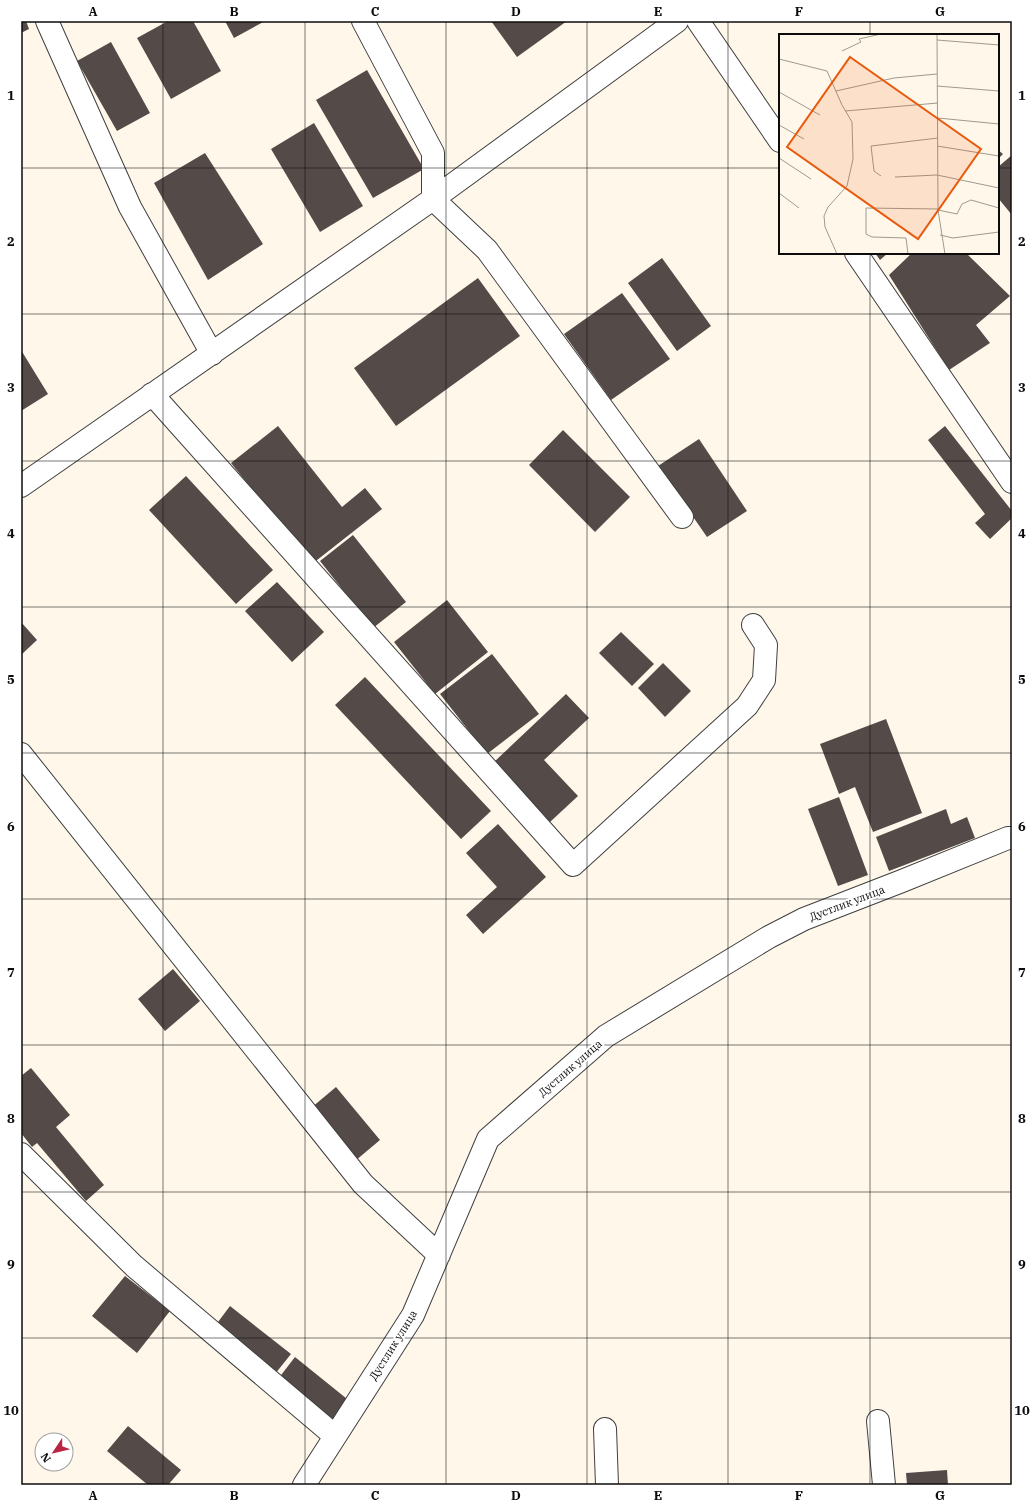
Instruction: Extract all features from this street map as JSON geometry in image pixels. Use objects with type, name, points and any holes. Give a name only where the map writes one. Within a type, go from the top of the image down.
[{"type":"street","points":[[46,21],[130,207],[212,354]]},
{"type":"street","points":[[363,21],[433,153],[433,198],[486,250],[682,517]]},
{"type":"street","points":[[21,486],[152,394],[212,354],[433,198],[677,21]]},
{"type":"street","points":[[698,21],[779,140]]},
{"type":"street","points":[[857,254],[1012,482]]},
{"type":"street","points":[[152,394],[573,865],[747,706],[764,680],[766,645],[753,625]]},
{"type":"street","points":[[21,754],[363,1184],[439,1255]]},
{"type":"street","name":"Дустлик улица","points":[[304,1485],[413,1315],[488,1139],[606,1036],[769,937],[804,919],[1008,838],[1012,838]]},
{"type":"street","points":[[21,1154],[134,1266],[335,1436]]},
{"type":"street","points":[[878,1421],[884,1485]]},
{"type":"street","points":[[605,1429],[607,1485]]},
{"type":"building","points":[[21,21],[26,21],[29,29],[21,33]]},
{"type":"building","points":[[168,21],[193,21],[221,71],[171,99],[137,38]]},
{"type":"building","points":[[225,21],[265,21],[234,38]]},
{"type":"building","points":[[491,21],[567,21],[517,57]]},
{"type":"building","points":[[111,42],[150,113],[117,131],[77,61]]},
{"type":"building","points":[[367,70],[424,169],[373,198],[316,100]]},
{"type":"building","points":[[314,123],[363,206],[320,232],[271,149]]},
{"type":"building","points":[[999,151],[1003,154],[999,158]]},
{"type":"building","points":[[205,153],[263,244],[208,280],[154,183]]},
{"type":"building","points":[[1012,155],[1012,215],[999,199],[999,166]]},
{"type":"building","points":[[876,254],[887,254],[880,260]]},
{"type":"building","points":[[911,254],[967,254],[1010,296],[976,325],[990,343],[949,370],[889,275]]},
{"type":"building","points":[[662,258],[711,326],[677,351],[628,283]]},
{"type":"building","points":[[478,278],[520,336],[396,426],[354,368]]},
{"type":"building","points":[[622,293],[670,359],[611,400],[564,334]]},
{"type":"building","points":[[21,350],[48,394],[21,411]]},
{"type":"building","points":[[278,426],[342,507],[365,488],[382,509],[312,564],[231,463]]},
{"type":"building","points":[[945,426],[1012,511],[1012,518],[990,539],[975,523],[985,514],[928,440]]},
{"type":"building","points":[[563,430],[630,497],[595,532],[529,465]]},
{"type":"building","points":[[699,439],[747,511],[707,537],[658,466]]},
{"type":"building","points":[[186,476],[273,570],[236,604],[149,510]]},
{"type":"building","points":[[353,535],[406,602],[373,628],[320,561]]},
{"type":"building","points":[[277,582],[324,632],[292,662],[245,611]]},
{"type":"building","points":[[447,600],[488,652],[435,694],[394,642]]},
{"type":"building","points":[[21,622],[37,640],[21,655]]},
{"type":"building","points":[[621,632],[654,664],[632,686],[599,653]]},
{"type":"building","points":[[492,654],[539,714],[487,754],[440,694]]},
{"type":"building","points":[[663,663],[691,691],[665,717],[638,688]]},
{"type":"building","points":[[365,677],[491,811],[461,839],[335,705]]},
{"type":"building","points":[[566,694],[589,718],[544,760],[578,796],[550,822],[494,762]]},
{"type":"building","points":[[886,719],[922,813],[873,832],[855,787],[839,794],[820,744]]},
{"type":"building","points":[[839,797],[868,875],[838,886],[808,809]]},
{"type":"building","points":[[946,809],[951,824],[967,817],[975,838],[889,871],[876,837]]},
{"type":"building","points":[[498,824],[546,877],[483,934],[466,915],[497,887],[466,853]]},
{"type":"building","points":[[173,969],[200,1001],[165,1031],[138,999]]},
{"type":"building","points":[[31,1068],[70,1115],[56,1127],[104,1185],[86,1201],[37,1143],[32,1147],[21,1133],[21,1076]]},
{"type":"building","points":[[336,1087],[380,1140],[355,1161],[311,1108]]},
{"type":"building","points":[[125,1276],[170,1311],[137,1353],[92,1316]]},
{"type":"building","points":[[230,1306],[291,1354],[275,1374],[215,1326]]},
{"type":"building","points":[[295,1357],[357,1407],[340,1429],[278,1379]]},
{"type":"building","points":[[128,1426],[181,1470],[168,1485],[148,1485],[107,1451]]},
{"type":"building","points":[[947,1470],[948,1485],[907,1485],[906,1473]]}]
